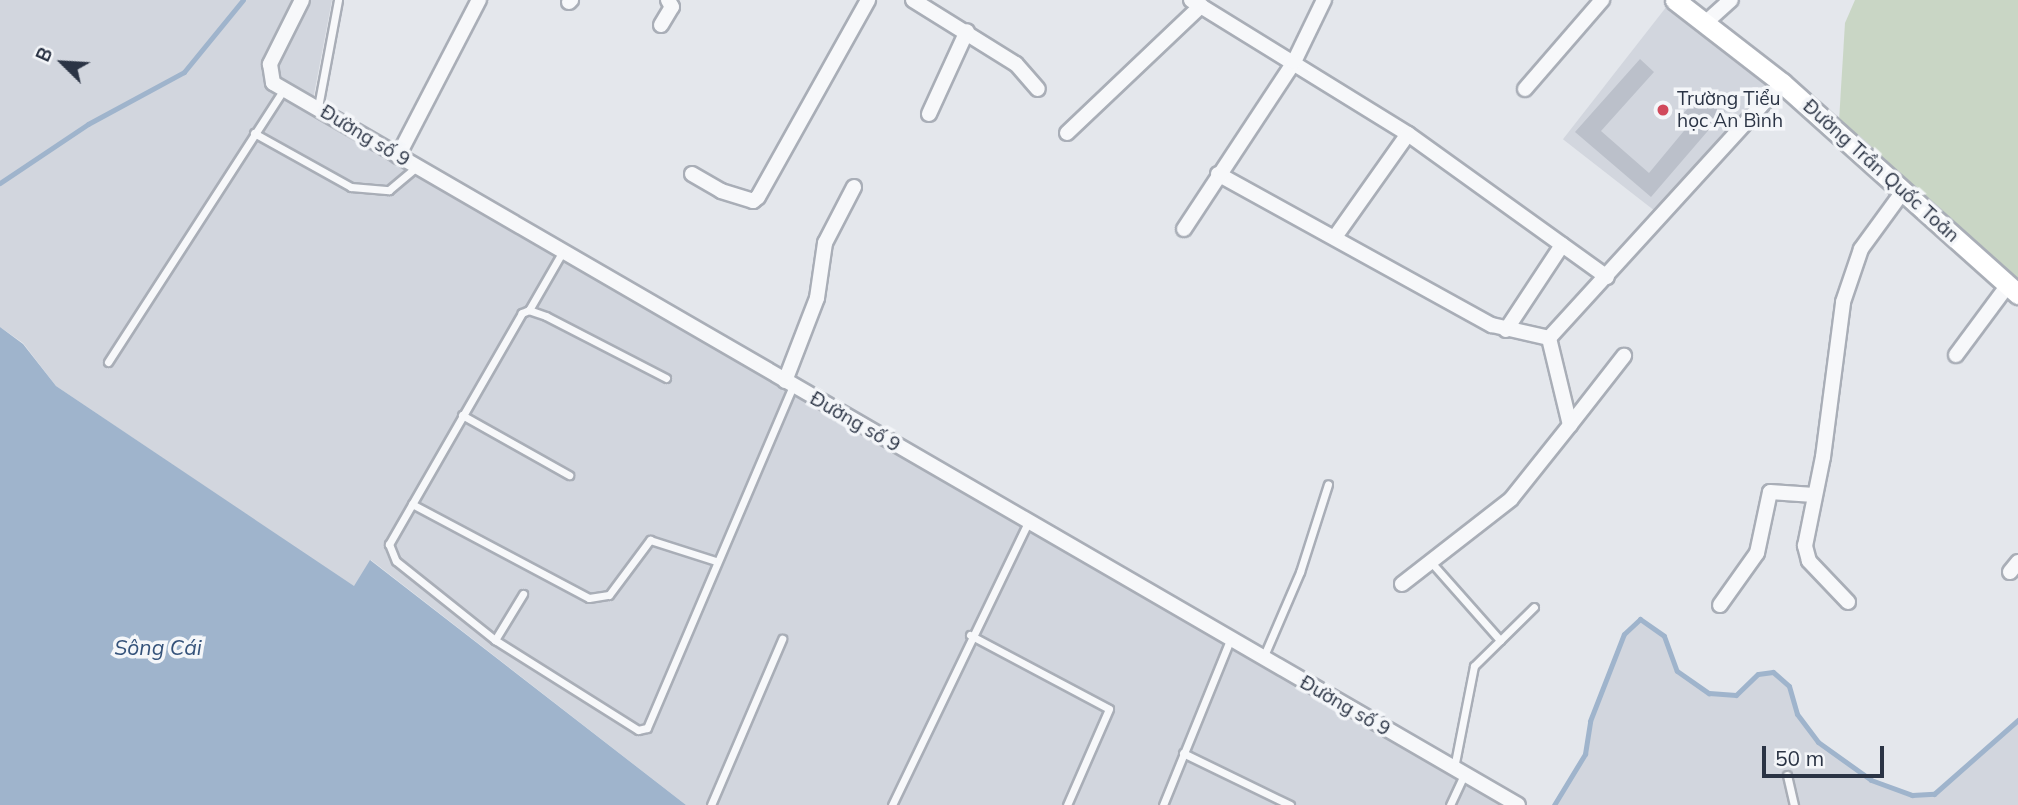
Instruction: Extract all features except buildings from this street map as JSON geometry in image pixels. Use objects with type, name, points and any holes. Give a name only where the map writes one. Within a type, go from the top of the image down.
[{"type":"main road","name":"Đường Trần Quốc Toản","points":[[1675,0],[1782,83],[2013,290]]},
{"type":"street","points":[[284,89],[268,74],[302,0]]},
{"type":"street","points":[[398,156],[479,0]]},
{"type":"street","points":[[661,25],[671,6],[668,0]]},
{"type":"street","points":[[692,174],[721,191],[753,201],[758,197],[868,0]]},
{"type":"street","points":[[913,0],[1016,64],[1038,89]]},
{"type":"street","points":[[1184,229],[1294,61],[1325,0]]},
{"type":"street","points":[[1525,89],[1602,0]]},
{"type":"street","points":[[1704,24],[1731,0]]},
{"type":"street","points":[[1067,133],[1196,3],[1294,61],[1408,134],[1607,277]]},
{"type":"street","points":[[929,114],[967,32]]},
{"type":"street","points":[[1549,338],[1782,83]]},
{"type":"street","name":"Đường số 9","points":[[284,89],[1027,524],[1518,805]]},
{"type":"street","points":[[1335,237],[1408,134]]},
{"type":"street","points":[[1218,174],[1506,330],[1549,338]]},
{"type":"street","points":[[789,384],[817,298],[825,243],[854,187]]},
{"type":"street","points":[[1848,602],[1806,554],[1814,495],[1843,302],[1861,249],[1904,190]]},
{"type":"street","points":[[1506,330],[1562,245]]},
{"type":"street","points":[[1956,355],[2013,290]]},
{"type":"street","points":[[1549,338],[1570,425]]},
{"type":"street","points":[[1402,584],[1511,499],[1624,356]]},
{"type":"street","points":[[1720,605],[1757,553],[1770,492],[1814,495]]},
{"type":"lane","points":[[318,107],[338,0]]},
{"type":"lane","points":[[108,362],[284,89]]},
{"type":"lane","points":[[254,133],[351,187],[389,190],[416,167]]},
{"type":"lane","points":[[563,251],[529,310],[514,321],[389,544],[390,554],[495,640],[628,728],[647,728],[789,384]]},
{"type":"lane","points":[[529,310],[666,377]]},
{"type":"lane","points":[[462,415],[569,475]]},
{"type":"lane","points":[[1262,659],[1300,572],[1328,484]]},
{"type":"lane","points":[[412,504],[589,598],[610,594],[650,540],[716,561]]},
{"type":"lane","points":[[892,805],[970,635],[1027,524]]},
{"type":"lane","points":[[1430,561],[1500,640]]},
{"type":"lane","points":[[495,640],[523,594]]},
{"type":"lane","points":[[1450,805],[1459,771],[1474,666],[1534,607]]},
{"type":"lane","points":[[970,635],[1109,709],[1067,805]]},
{"type":"lane","points":[[711,805],[782,639]]},
{"type":"lane","points":[[1163,805],[1230,640]]},
{"type":"lane","points":[[1183,753],[1290,805]]},
{"type":"lane","points":[[1787,775],[1794,805]]},
{"type":"shaded area","points":[[0,0],[332,0],[311,110],[1506,805],[686,805],[371,560],[354,587],[56,386],[23,343],[0,327]]},
{"type":"shaded area","name":"Trường Tiểu học An Bình","points":[[1667,6],[1770,87],[1666,220],[1563,139]]},
{"type":"shaded area","points":[[1640,619],[1664,636],[1677,671],[1709,693],[1736,695],[1758,674],[1773,672],[1789,686],[1797,714],[1818,742],[1871,780],[1912,795],[1934,793],[2018,720],[2018,805],[1554,805],[1585,754],[1590,721],[1624,634]]},
{"type":"green space","points":[[1855,0],[2018,0],[2018,281],[1839,121],[1845,23]]},
{"type":"water","name":"Sông Cái","points":[[0,327],[23,344],[56,386],[354,586],[370,560],[686,805],[0,805]]},
{"type":"waterway","points":[[0,183],[88,124],[184,72],[243,0]]},
{"type":"waterway","points":[[1554,805],[1585,754],[1590,721],[1624,634],[1640,619],[1664,636],[1677,671],[1709,693],[1736,695],[1758,674],[1773,672],[1789,686],[1797,714],[1818,742],[1871,780],[1912,795],[1934,794],[2018,720]]},
{"type":"place","name":"Trường Tiểu học An Bình","points":[[1663,110]]}]
